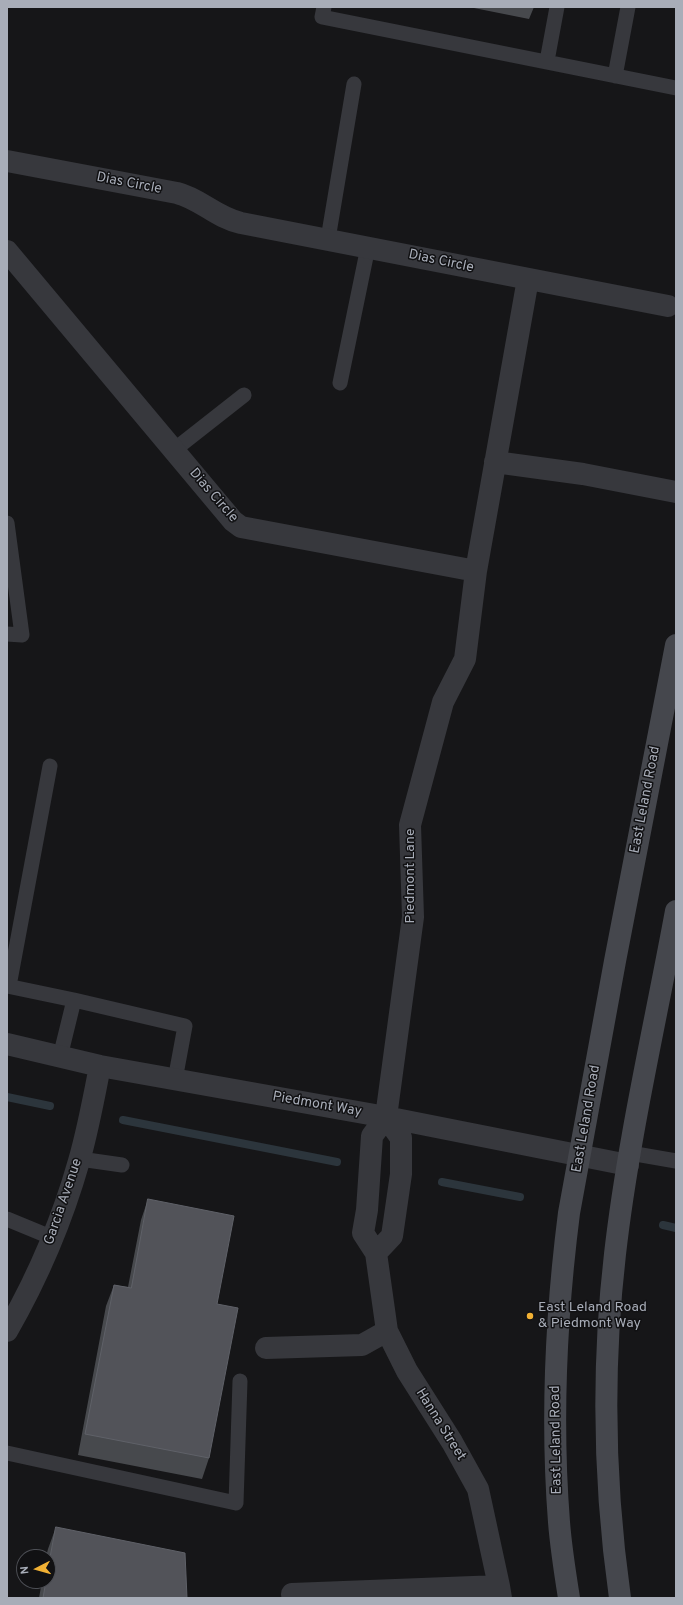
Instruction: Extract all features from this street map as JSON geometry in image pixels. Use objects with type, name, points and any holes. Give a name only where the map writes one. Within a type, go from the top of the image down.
[{"type":"main road","name":"East Leland Road","points":[[569,1598],[559,1522],[556,1384],[557,1338],[564,1254],[569,1213],[616,954],[676,645]]},
{"type":"main road","points":[[620,1598],[612,1542],[607,1453],[608,1348],[615,1256],[629,1159],[676,911]]},
{"type":"street","name":"Dias Circle","points":[[7,161],[178,193],[187,196],[230,220],[528,280],[668,306]]},
{"type":"street","name":"Dias Circle","points":[[7,251],[233,521],[241,527],[476,571]]},
{"type":"street","points":[[476,571],[528,280]]},
{"type":"street","points":[[495,462],[583,474],[676,492]]},
{"type":"street","name":"Piedmont Lane","points":[[386,1117],[413,917],[410,825],[443,702],[465,659],[476,571]]},
{"type":"street","name":"Piedmont Way","points":[[7,1044],[100,1066],[386,1117],[580,1156],[629,1159]]},
{"type":"street","name":"Garcia Avenue","points":[[7,1331],[43,1263],[53,1238],[80,1159],[100,1066]]},
{"type":"street","points":[[376,1253],[392,1236],[401,1174],[401,1138],[386,1117]]},
{"type":"street","name":"Hanna Street","points":[[386,1117],[372,1136],[367,1210],[363,1233],[376,1253],[387,1331],[407,1371],[452,1442],[478,1489],[500,1592]]},
{"type":"street","points":[[266,1348],[362,1345],[387,1331]]},
{"type":"street","points":[[292,1594],[500,1592]]},
{"type":"lane","points":[[324,7],[322,17],[676,88]]},
{"type":"lane","points":[[546,61],[558,7]]},
{"type":"lane","points":[[616,76],[628,7]]},
{"type":"lane","points":[[328,239],[354,84]]},
{"type":"lane","points":[[340,383],[368,247]]},
{"type":"lane","points":[[174,450],[244,395]]},
{"type":"lane","points":[[7,523],[22,634],[7,634]]},
{"type":"lane","points":[[50,766],[8,986],[185,1026],[175,1080]]},
{"type":"lane","points":[[60,1057],[74,1000]]},
{"type":"lane","points":[[80,1159],[122,1165]]},
{"type":"lane","points":[[629,1159],[676,1161]]},
{"type":"lane","points":[[7,1219],[53,1238]]},
{"type":"lane","points":[[7,1453],[236,1503],[240,1381]]},
{"type":"building","points":[[148,1199],[234,1216],[217,1304],[238,1308],[209,1458],[85,1434],[114,1285],[131,1288]]},
{"type":"building","points":[[56,1527],[185,1553],[187,1598],[43,1598],[45,1589],[56,1589],[56,1549],[52,1549]]},
{"type":"waterway","points":[[7,1097],[50,1106]]},
{"type":"waterway","points":[[123,1120],[337,1162]]},
{"type":"waterway","points":[[442,1182],[520,1197]]},
{"type":"waterway","points":[[663,1225],[676,1228]]},
{"type":"place","name":"East Leland Road & Piedmont Way","points":[[530,1316]]}]
